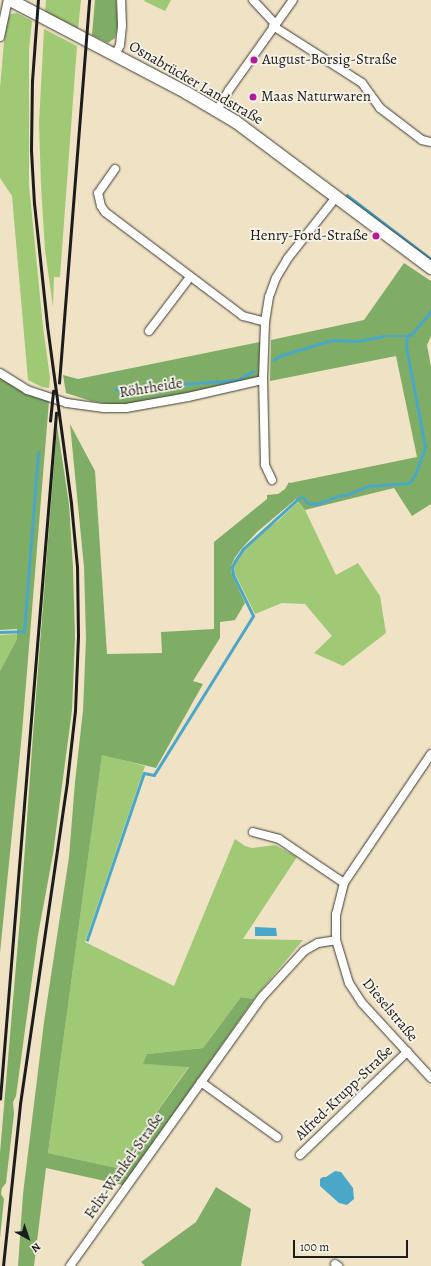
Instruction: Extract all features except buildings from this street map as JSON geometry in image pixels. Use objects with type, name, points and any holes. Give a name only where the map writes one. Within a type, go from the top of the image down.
[{"type":"street","points":[[0,37],[9,0]]},
{"type":"street","name":"Osnabrücker Landstraße","points":[[9,0],[217,110],[262,140],[431,268]]},
{"type":"street","points":[[115,55],[120,45],[122,26],[121,0]]},
{"type":"street","points":[[253,0],[274,25],[362,83],[380,108],[422,140],[431,142]]},
{"type":"street","points":[[217,110],[229,90],[293,0]]},
{"type":"street","points":[[116,169],[98,193],[101,206],[105,212],[243,316],[265,322]]},
{"type":"street","points":[[272,480],[265,465],[263,380],[265,322],[269,297],[276,278],[288,258],[337,196]]},
{"type":"street","points":[[149,331],[190,277]]},
{"type":"street","name":"Röhrheide","points":[[0,373],[27,390],[67,403],[104,408],[126,408],[188,397],[263,380]]},
{"type":"street","name":"Dieselstraße","points":[[431,754],[344,883],[336,914],[336,940],[349,983],[362,1003],[431,1078]]},
{"type":"street","points":[[253,832],[278,839],[344,883]]},
{"type":"street","name":"Felix-Wankel-Straße","points":[[70,1266],[262,997],[300,954],[318,943],[336,940]]},
{"type":"street","name":"Alfred-Krupp-Straße","points":[[300,1155],[407,1052]]},
{"type":"street","points":[[201,1082],[277,1137]]},
{"type":"green space","points":[[46,0],[81,0],[78,29],[45,12]]},
{"type":"green space","points":[[95,0],[116,0],[118,23],[115,38],[108,43],[92,35]]},
{"type":"green space","points":[[171,0],[165,11],[144,1]]},
{"type":"green space","points":[[17,13],[32,21],[29,50],[29,185],[43,327],[50,378],[49,388],[42,387],[28,380],[12,196],[0,178],[0,88],[4,42],[7,19],[11,14]]},
{"type":"green space","points":[[44,29],[77,46],[60,277],[54,277],[53,307],[45,250],[41,185],[39,123]]},
{"type":"green space","points":[[404,263],[431,281],[431,336],[427,345],[431,367],[431,504],[412,516],[394,488],[305,510],[296,499],[257,532],[234,559],[231,567],[232,575],[245,603],[235,620],[220,622],[220,638],[193,681],[203,684],[156,768],[102,755],[48,1153],[117,1168],[189,1067],[143,1064],[147,1054],[203,1048],[241,997],[254,999],[123,1185],[46,1168],[34,1266],[18,1266],[23,1194],[44,1022],[69,857],[83,711],[86,638],[84,567],[70,424],[95,471],[107,654],[162,653],[161,632],[214,629],[214,542],[267,499],[267,495],[278,494],[285,489],[289,482],[417,457],[396,356],[270,381],[271,340],[364,320]]},
{"type":"green space","points":[[260,342],[259,378],[122,406],[91,401],[66,393],[63,375],[78,379]]},
{"type":"green space","points":[[0,377],[49,401],[22,733],[0,953],[0,671],[17,639],[17,629],[0,630]]},
{"type":"green space","points":[[57,425],[69,504],[73,567],[75,637],[72,710],[53,854],[38,935],[16,1096],[13,1102],[14,1114],[6,1183],[2,1188],[1,1194],[4,1199],[0,1238],[0,1153],[20,918]]},
{"type":"green space","points":[[298,502],[305,510],[336,575],[358,563],[380,596],[386,633],[343,666],[314,653],[332,636],[305,604],[282,603],[255,614],[235,574],[234,567],[246,548],[259,534],[278,521]]},
{"type":"green space","points":[[17,634],[17,639],[0,671],[0,635]]},
{"type":"green space","points":[[102,754],[145,766],[85,942],[174,986],[235,839],[245,846],[252,848],[275,845],[297,857],[243,939],[303,940],[254,999],[241,997],[203,1048],[147,1054],[144,1064],[189,1066],[117,1168],[48,1153]]},
{"type":"green space","points":[[216,1187],[251,1209],[241,1266],[145,1266],[141,1262],[196,1222]]},
{"type":"water","points":[[255,927],[276,928],[277,936],[255,936]]},
{"type":"water","points":[[335,1171],[341,1172],[353,1188],[354,1199],[347,1205],[339,1203],[320,1186],[320,1179]]},
{"type":"waterway","points":[[347,195],[431,259]]},
{"type":"waterway","points":[[274,360],[279,356],[332,340],[358,341],[384,336],[411,335],[431,311]]},
{"type":"waterway","points":[[87,940],[144,773],[154,775],[253,616],[233,575],[232,567],[243,549],[299,498],[304,498],[308,503],[317,504],[338,496],[349,494],[368,486],[409,483],[415,475],[425,447],[406,346],[407,336]]},
{"type":"waterway","points":[[115,389],[237,380],[253,371]]},
{"type":"waterway","points":[[0,632],[24,631],[38,453]]},
{"type":"railway","points":[[3,1266],[20,1104],[67,781],[75,711],[78,637],[77,567],[71,503],[47,325],[34,204],[31,150],[32,81],[38,0]]},
{"type":"railway","points":[[59,383],[89,0]]},
{"type":"railway","points":[[50,421],[53,391]]},
{"type":"railway","points":[[0,1099],[56,413]]},
{"type":"place","name":"August-Borsig-Straße","points":[[254,60]]},
{"type":"place","name":"Maas Naturwaren","points":[[253,97]]},
{"type":"place","name":"Henry-Ford-Straße","points":[[376,236]]}]
